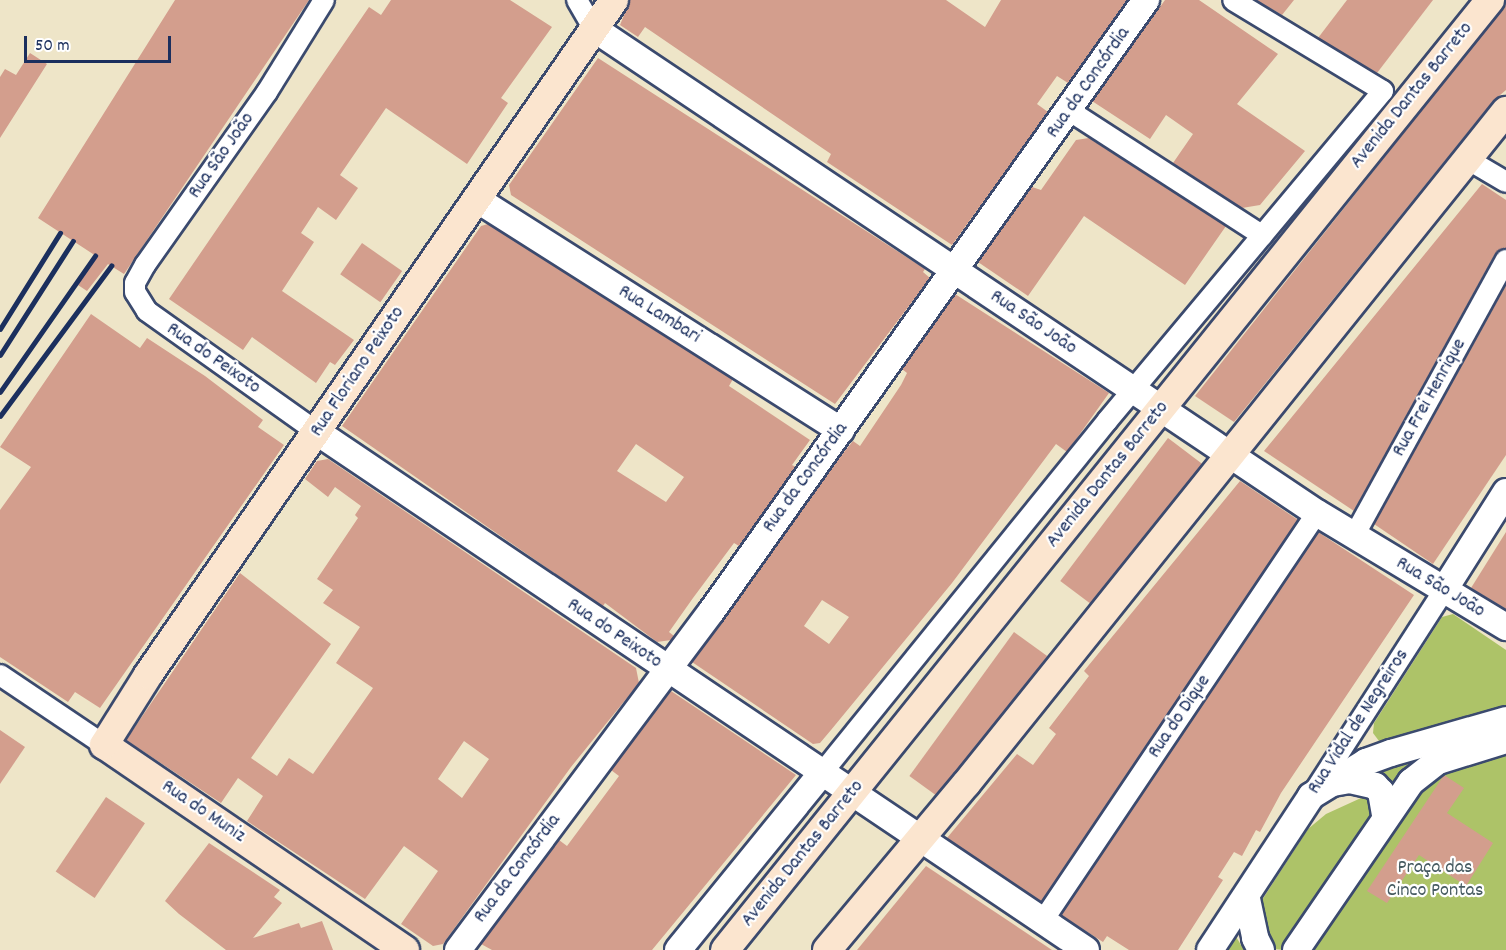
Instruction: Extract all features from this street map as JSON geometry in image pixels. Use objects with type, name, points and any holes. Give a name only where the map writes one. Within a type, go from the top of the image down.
[{"type":"main road","name":"Rua Floriano Peixoto","points":[[104,744],[148,675],[614,0]]},
{"type":"main road","name":"Avenida Dantas Barreto","points":[[725,950],[1490,0]]},
{"type":"main road","points":[[827,950],[918,838],[966,784],[1506,111]]},
{"type":"main road","name":"Rua do Muniz","points":[[104,744],[401,948]]},
{"type":"street","name":"Rua São João","points":[[147,312],[135,292],[140,274],[267,92],[324,0]]},
{"type":"street","name":"Rua São João","points":[[577,0],[593,28],[1317,513],[1506,627]]},
{"type":"street","name":"Rua da Concórdia","points":[[458,950],[668,670],[956,271],[1146,0]]},
{"type":"street","name":"Avenida Dantas Barreto","points":[[678,950],[1133,390],[1383,91],[1233,0]]},
{"type":"street","points":[[1070,111],[1262,235]]},
{"type":"street","points":[[1467,159],[1506,182]]},
{"type":"street","name":"Rua Lambari","points":[[478,200],[840,430]]},
{"type":"street","name":"Rua Frei Henrique","points":[[1354,536],[1506,261]]},
{"type":"street","name":"Rua do Peixoto","points":[[147,312],[317,432],[1086,950]]},
{"type":"street","name":"Rua Vidal de Negreiros","points":[[1210,950],[1321,789],[1506,492]]},
{"type":"street","name":"Rua do Dique","points":[[1042,922],[1317,513]]},
{"type":"street","name":"Rua do Muniz","points":[[0,675],[104,744]]},
{"type":"street","points":[[1321,789],[1391,753],[1506,720]]},
{"type":"street","points":[[1296,950],[1386,814],[1411,782],[1438,761],[1506,740]]},
{"type":"street","points":[[1321,789],[1350,780],[1375,786],[1381,792],[1386,814]]},
{"type":"street","points":[[1247,899],[1255,938],[1261,950]]},
{"type":"green space","points":[[1453,614],[1506,650],[1506,714],[1389,743],[1379,741],[1373,733],[1374,723],[1442,617]]},
{"type":"green space","name":"Praça das Cinco Pontas","points":[[1506,728],[1506,950],[1311,950],[1393,814],[1351,776]]},
{"type":"green space","name":"Praça das Cinco Pontas","points":[[1361,798],[1371,800],[1377,811],[1285,950],[1273,949],[1260,903],[1308,829],[1326,814]]},
{"type":"green space","points":[[1235,935],[1244,950],[1221,950]]},
{"type":"building","points":[[175,0],[309,0],[124,274],[108,264],[87,291],[78,285],[96,256],[38,218]]},
{"type":"building","points":[[391,0],[510,0],[552,27],[501,98],[508,103],[467,164],[386,108],[340,175],[358,188],[336,220],[318,207],[301,233],[314,242],[282,291],[354,340],[335,365],[330,362],[316,383],[252,337],[243,350],[169,299],[369,7],[381,15]]},
{"type":"building","points":[[630,0],[946,0],[985,27],[1001,0],[1128,0],[1068,83],[1057,76],[1037,104],[1048,112],[952,245],[827,162],[831,154],[645,27],[638,37],[620,25]]},
{"type":"building","points":[[1165,0],[1199,0],[1278,54],[1237,104],[1305,151],[1260,205],[1242,208],[1173,163],[1193,134],[1166,115],[1150,139],[1092,101]]},
{"type":"building","points":[[1256,0],[1294,0],[1282,15]]},
{"type":"building","points":[[1347,0],[1433,0],[1377,73],[1318,38]]},
{"type":"building","points":[[1506,4],[1506,90],[1493,101],[1234,422],[1195,396]]},
{"type":"building","points":[[30,53],[47,64],[0,138],[0,77],[5,69],[16,75]]},
{"type":"building","points":[[598,58],[925,269],[923,272],[930,278],[835,404],[511,195],[509,185]]},
{"type":"building","points":[[1089,138],[1226,226],[1185,285],[1084,216],[1028,296],[978,262],[1032,187],[1041,190],[1076,140]]},
{"type":"building","points":[[1482,184],[1506,200],[1506,248],[1495,254],[1354,511],[1264,451]]},
{"type":"building","points":[[488,224],[733,379],[729,386],[810,440],[792,465],[796,467],[739,546],[734,543],[669,632],[674,636],[671,640],[657,642],[605,603],[603,606],[593,600],[342,426],[481,226]],"holes":[[[636,444],[684,477],[666,502],[617,471]]]},
{"type":"building","points":[[362,243],[402,271],[380,302],[340,274]]},
{"type":"building","points":[[1506,285],[1506,455],[1433,564],[1374,524]]},
{"type":"building","points":[[955,294],[1109,393],[1067,452],[1056,444],[952,583],[820,743],[813,744],[692,662],[844,452],[853,441],[860,446],[901,385],[907,373],[902,369]],"holes":[[[822,600],[849,617],[829,644],[804,626]]]},
{"type":"building","points":[[91,314],[140,348],[147,338],[205,376],[263,420],[258,427],[284,445],[100,708],[75,692],[68,702],[0,657],[0,510],[31,467],[0,447]]},
{"type":"building","points":[[1168,438],[1202,464],[1095,607],[1060,581]]},
{"type":"building","points":[[328,459],[636,668],[639,683],[571,767],[443,944],[433,946],[401,924],[438,871],[404,846],[365,899],[247,821],[263,796],[238,778],[221,803],[126,740],[240,573],[331,644],[251,758],[277,776],[289,758],[313,774],[373,688],[336,663],[360,627],[323,603],[333,590],[317,579],[358,518],[355,515],[361,506],[335,487],[328,497],[305,479],[317,461]],"holes":[[[464,741],[489,759],[462,798],[438,779]]]},
{"type":"building","points":[[1240,481],[1298,520],[1041,902],[947,838],[1017,754],[1033,765],[1056,734],[1049,728],[1089,676],[1084,671]]},
{"type":"building","points":[[1318,532],[1414,595],[1281,793],[1260,832],[1256,830],[1242,856],[1234,852],[1218,877],[1223,880],[1178,950],[1129,950],[1107,936],[1103,942],[1061,915]]},
{"type":"building","points":[[1506,532],[1506,609],[1471,588]]},
{"type":"building","points":[[1014,632],[1047,656],[943,800],[909,776]]},
{"type":"building","points":[[671,691],[796,775],[652,950],[492,950],[481,944],[559,840],[567,846],[619,776],[611,770]]},
{"type":"building","points":[[0,730],[25,747],[0,784]]},
{"type":"building","points":[[1444,775],[1464,788],[1447,813],[1493,843],[1466,886],[1419,855],[1387,903],[1367,891]]},
{"type":"building","points":[[106,797],[145,823],[95,898],[56,872]]},
{"type":"building","points":[[209,843],[280,890],[274,897],[282,903],[253,938],[299,923],[301,928],[322,921],[333,950],[226,950],[179,914],[165,901]]},
{"type":"building","points":[[926,866],[1052,950],[857,950]]},
{"type":"railway","points":[[0,329],[60,233]]},
{"type":"railway","points":[[0,355],[73,241]]},
{"type":"railway","points":[[0,392],[95,256]]},
{"type":"railway","points":[[0,416],[111,266]]}]
